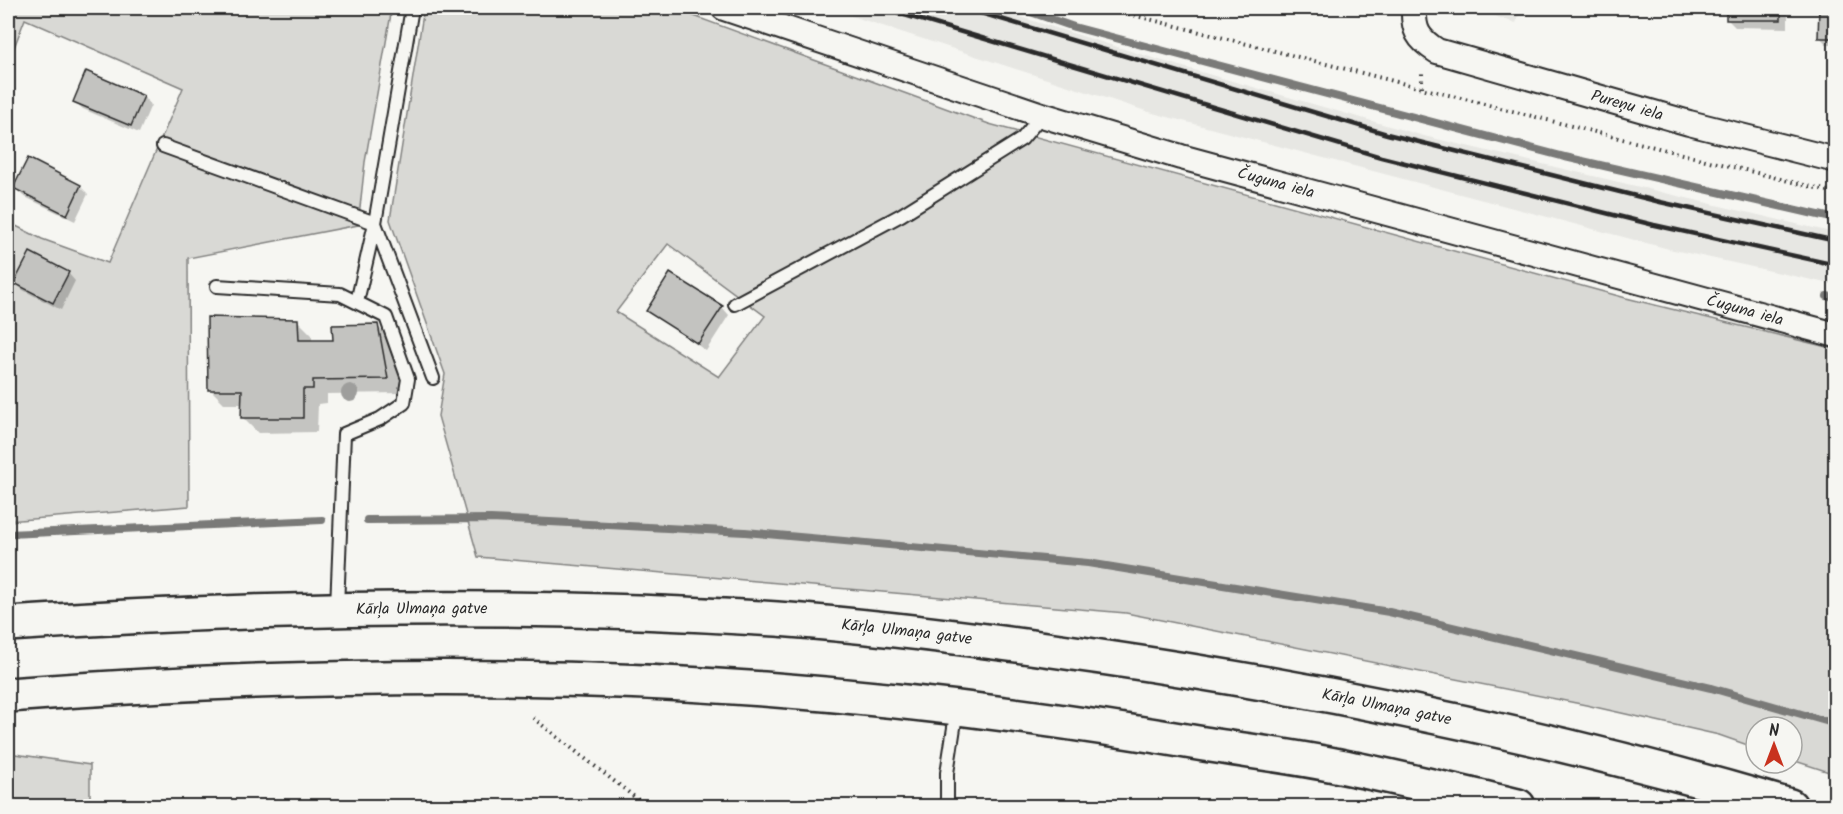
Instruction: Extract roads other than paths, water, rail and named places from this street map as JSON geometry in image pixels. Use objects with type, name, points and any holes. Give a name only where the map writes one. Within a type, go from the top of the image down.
[{"type":"highway","name":"Kārļa Ulmaņa gatve","points":[[8,624],[216,612],[491,608],[779,619],[967,637],[1179,668],[1373,703],[1554,743],[1712,783],[1790,807]]},
{"type":"highway","points":[[8,695],[112,687],[331,678],[518,678],[762,688],[957,707],[1139,733],[1351,768],[1518,807]]},
{"type":"street","name":"Čuguna iela","points":[[724,8],[1042,115],[1181,157],[1836,335]]},
{"type":"street","name":"Pureņu iela","points":[[1414,8],[1413,23],[1422,42],[1437,51],[1689,123],[1836,160]]},
{"type":"lane","points":[[357,302],[375,223],[412,8]]},
{"type":"lane","points":[[735,304],[900,215],[1022,139],[1042,115]]},
{"type":"lane","points":[[163,146],[375,223],[433,378]]},
{"type":"lane","points":[[218,286],[340,294],[386,317],[408,379],[404,403],[380,419],[344,434],[337,562],[337,609]]},
{"type":"lane","points":[[946,807],[946,773],[957,707]]},
{"type":"waterway","points":[[1019,8],[1074,27],[1565,157],[1836,219]]},
{"type":"waterway","points":[[1827,296],[1836,298]]},
{"type":"waterway","points":[[367,520],[491,519],[745,532],[1088,563],[1389,612],[1711,688],[1836,724]]},
{"type":"waterway","points":[[8,534],[322,520]]},
{"type":"railway","points":[[881,8],[1381,157],[1654,225],[1836,265]]},
{"type":"railway","points":[[964,8],[1387,134],[1660,202],[1836,241]]}]
